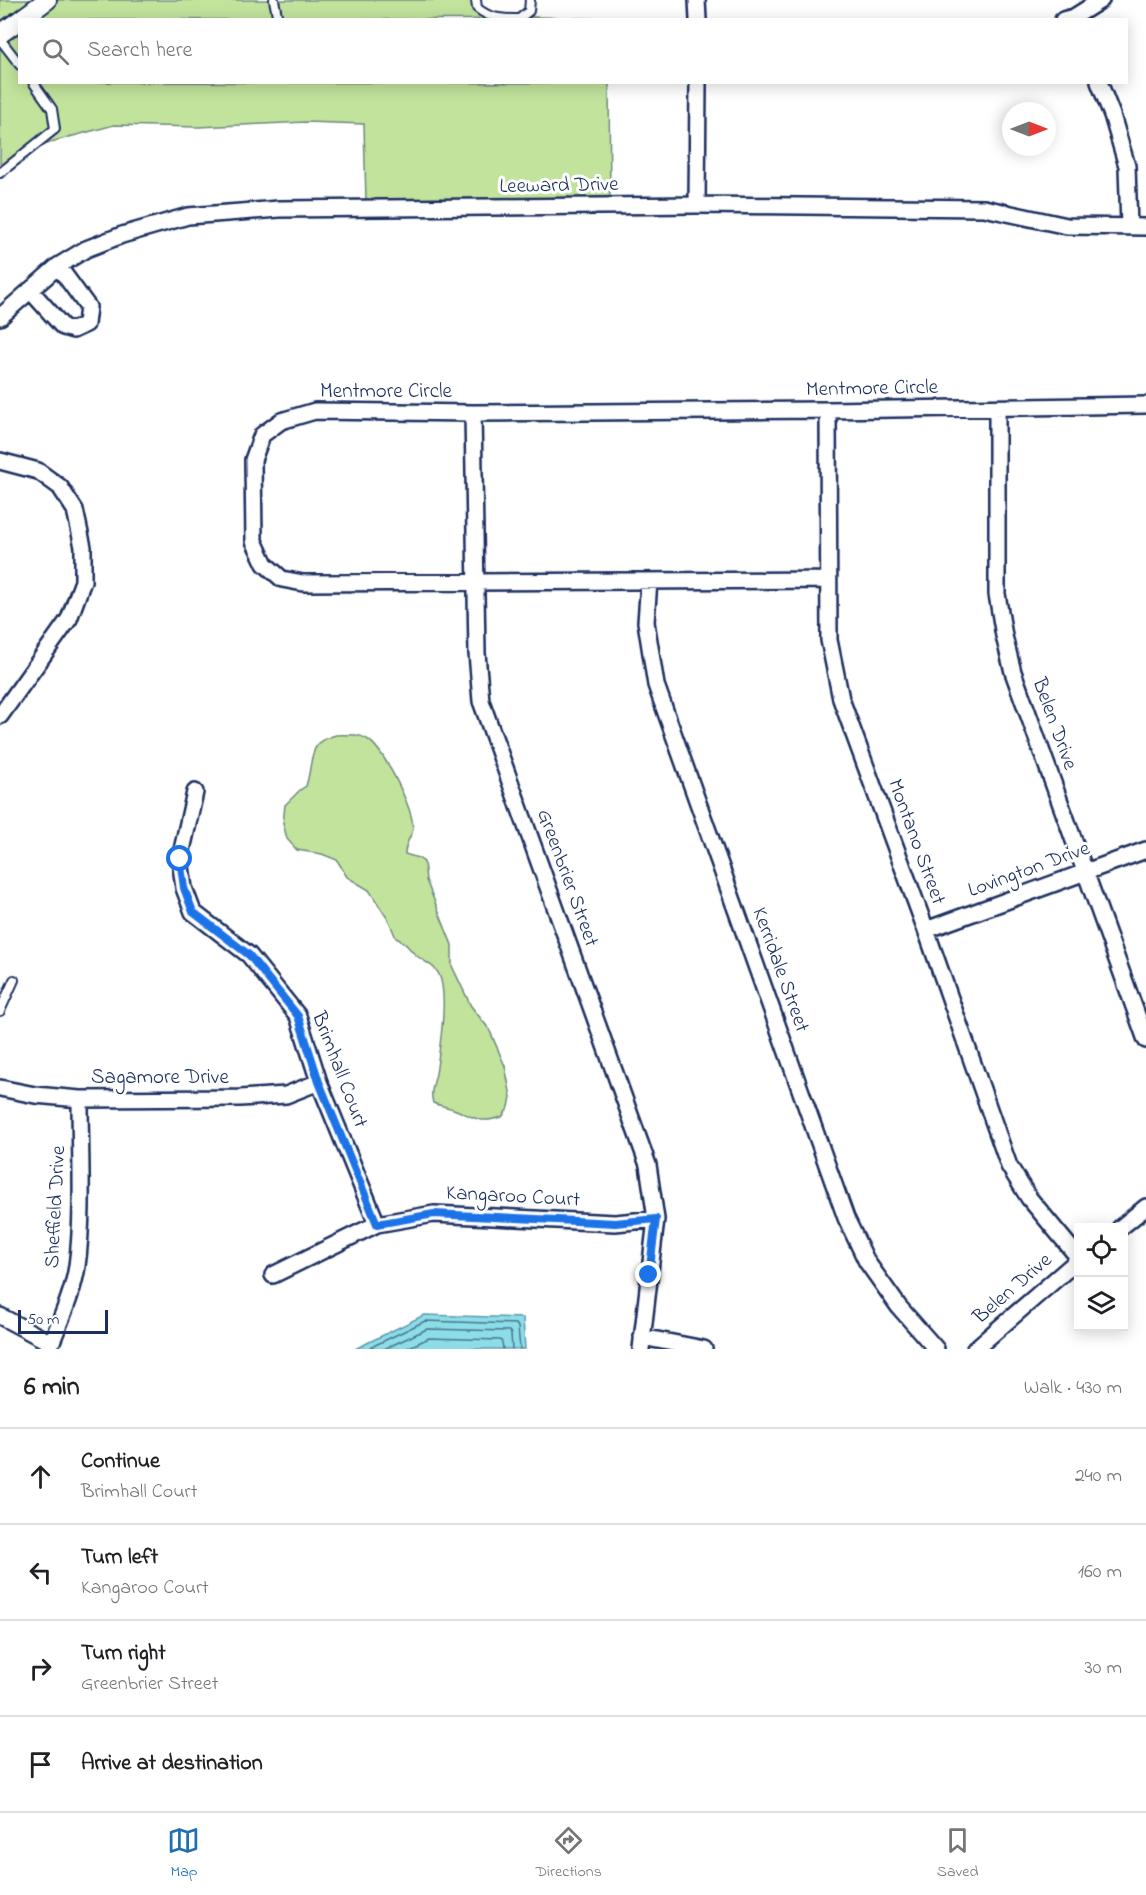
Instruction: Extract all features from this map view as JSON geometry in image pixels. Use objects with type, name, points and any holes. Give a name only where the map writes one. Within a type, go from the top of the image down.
[{"type":"street","points":[[23,18],[47,0]]},
{"type":"street","points":[[698,0],[698,18]]},
{"type":"street","points":[[1072,18],[1101,0]]},
{"type":"street","points":[[0,34],[18,21]]},
{"type":"street","points":[[697,205],[698,84]]},
{"type":"street","points":[[1100,84],[1112,115],[1127,166],[1129,227]]},
{"type":"street","name":"Leeward Drive","points":[[0,317],[58,266],[86,249],[122,235],[188,216],[279,209],[697,205],[984,208],[1067,226],[1146,227]]},
{"type":"street","points":[[30,290],[63,327],[73,330],[86,324],[88,307],[58,266]]},
{"type":"street","name":"Mentmore Circle","points":[[828,580],[303,583],[282,579],[265,564],[254,541],[253,460],[262,435],[281,421],[315,411],[473,413],[1146,405]]},
{"type":"street","name":"Belen Drive","points":[[997,408],[998,594],[1004,636],[1013,672],[1146,1040]]},
{"type":"street","name":"Montano Street","points":[[828,410],[830,640],[842,699],[1009,1166],[1029,1198],[1074,1253]]},
{"type":"street","name":"Greenbrier Street","points":[[473,413],[477,653],[481,701],[648,1165],[656,1219],[642,1343]]},
{"type":"street","points":[[0,461],[38,471],[60,487],[75,510],[83,547],[83,581],[69,618],[6,694],[0,716]]},
{"type":"street","name":"Kerridale Street","points":[[649,581],[646,622],[656,685],[846,1218],[867,1262],[899,1307],[936,1349]]},
{"type":"street","name":"Brimhall Court","points":[[195,792],[180,859],[184,888],[193,912],[249,955],[298,1016],[319,1082],[377,1224]]},
{"type":"street","name":"Lovington Drive","points":[[926,930],[1146,850]]},
{"type":"street","name":"Sagamore Drive","points":[[0,1088],[34,1095],[80,1099],[240,1098],[286,1095],[319,1082]]},
{"type":"street","name":"Sheffield Drive","points":[[50,1346],[76,1267],[79,1224],[80,1099]]},
{"type":"street","points":[[1125,1223],[1146,1207]]},
{"type":"street","name":"Kangaroo Court","points":[[273,1275],[377,1224],[434,1214],[615,1223],[656,1219]]},
{"type":"street","name":"Belen Drive","points":[[975,1349],[1074,1262]]},
{"type":"street","points":[[0,1316],[50,1346]]},
{"type":"street","points":[[642,1343],[704,1349]]},
{"type":"lane","points":[[274,0],[278,18]]},
{"type":"lane","points":[[476,0],[477,8],[486,16],[494,18]]},
{"type":"lane","points":[[520,18],[529,11],[530,0]]},
{"type":"lane","points":[[0,39],[18,62]]},
{"type":"lane","points":[[0,173],[55,129],[52,109],[34,84]]},
{"type":"lane","points":[[0,1011],[14,980]]},
{"type":"green space","points":[[0,0],[36,0],[0,26]]},
{"type":"green space","points":[[58,0],[468,0],[501,16],[573,18],[35,18]]},
{"type":"green space","points":[[18,29],[18,84],[609,84],[610,200],[366,202],[364,124],[306,122],[198,127],[114,125],[36,146],[0,175],[0,42]]},
{"type":"green space","points":[[336,735],[360,736],[374,745],[403,794],[413,828],[405,854],[424,862],[426,880],[452,945],[452,966],[471,1006],[489,1029],[505,1066],[511,1097],[509,1107],[502,1117],[488,1120],[478,1119],[433,1103],[433,1085],[443,1016],[442,989],[436,970],[396,938],[389,921],[369,890],[347,877],[337,860],[322,854],[297,850],[287,839],[283,823],[285,805],[306,786],[315,748],[326,738]]},
{"type":"water","points":[[424,1315],[523,1318],[525,1349],[355,1349]]},
{"type":"route","points":[[180,859],[184,888],[193,912],[249,955],[298,1016],[319,1082],[377,1224],[434,1214],[615,1223],[656,1219],[649,1275]]}]
